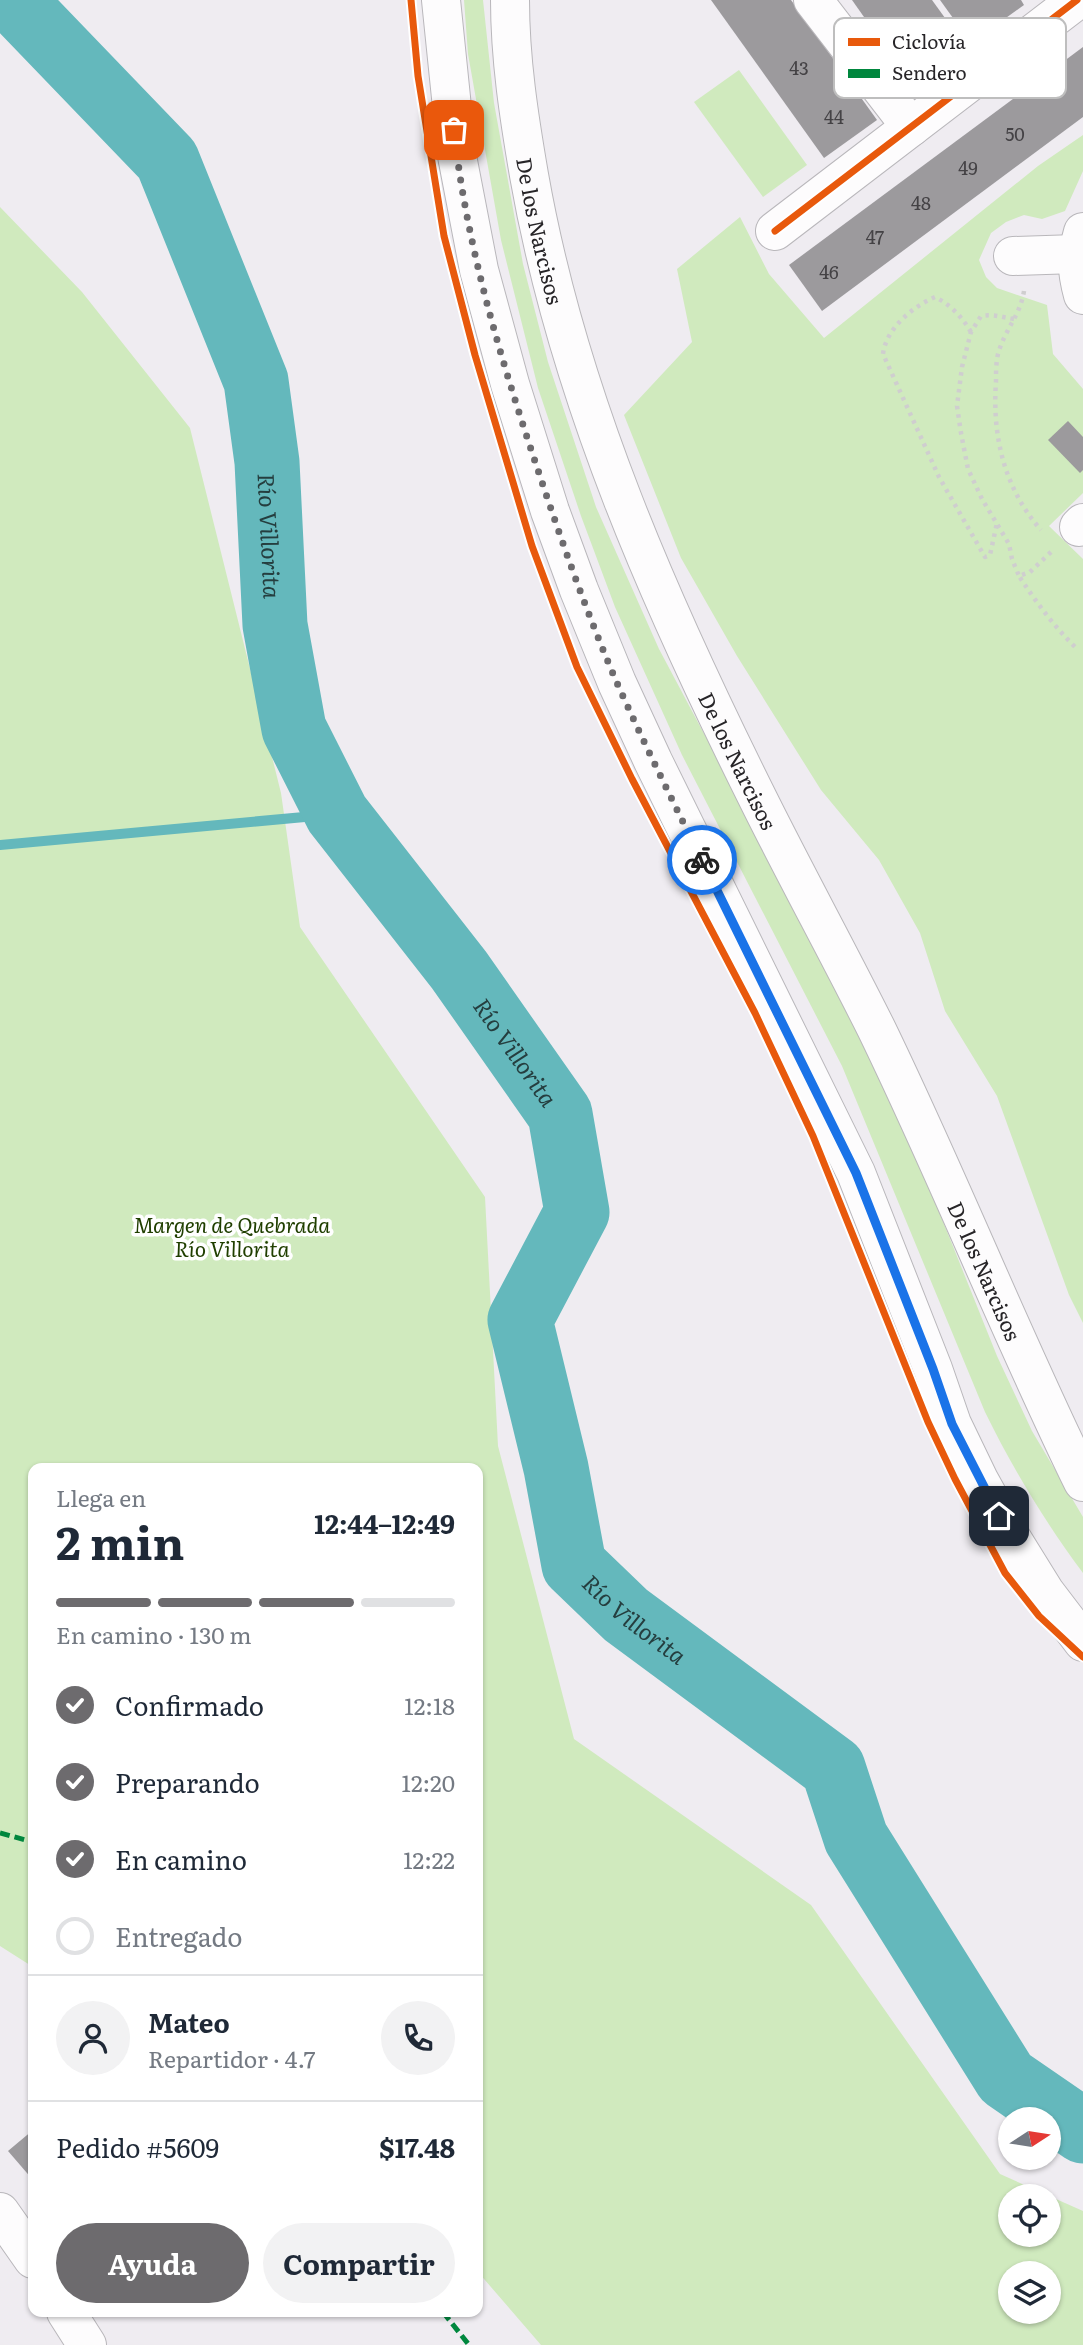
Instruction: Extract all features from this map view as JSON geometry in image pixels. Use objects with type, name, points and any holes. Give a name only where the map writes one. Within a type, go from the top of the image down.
[{"type":"main road","points":[[441,0],[457,156],[479,270],[510,384],[550,511],[579,590],[653,761],[856,1173],[952,1424],[1009,1534],[1045,1592],[1083,1642]]},
{"type":"main road","name":"De los Narcisos","points":[[510,0],[510,45],[518,110],[544,252],[569,346],[618,484],[664,599],[720,720],[876,1029],[1083,1482]]},
{"type":"main road","points":[[813,0],[834,27]]},
{"type":"main road","points":[[1044,18],[1060,5]]},
{"type":"main road","points":[[889,98],[911,127]]},
{"type":"main road","points":[[775,231],[946,98]]},
{"type":"main road","points":[[1022,256],[1080,243],[1077,273],[1083,295]]},
{"type":"main road","points":[[69,2317],[87,2345]]},
{"type":"path","points":[[1020,576],[1040,564],[1067,534],[1033,521],[1004,467],[996,432],[994,400],[998,356],[1008,328],[1022,308],[1022,256]]},
{"type":"path","points":[[971,332],[964,319],[935,297],[921,303],[904,318],[885,340],[883,354],[939,477],[985,557],[990,555],[997,523]]},
{"type":"path","points":[[1014,319],[994,313],[981,316],[971,332],[962,367],[957,406],[968,469],[982,499],[1009,544],[1020,576],[1050,620],[1075,647]]},
{"type":"green space","points":[[464,0],[483,0],[494,103],[523,264],[548,362],[596,507],[659,649],[735,792],[787,880],[930,1189],[997,1356],[1032,1431],[1083,1517],[1083,1573],[1030,1495],[985,1412],[842,1066],[682,755],[615,607],[538,388],[501,240],[468,54]]},
{"type":"green space","points":[[739,70],[807,165],[763,197],[694,102]]},
{"type":"green space","points":[[1083,135],[1083,171],[1065,211],[1042,219],[1024,215],[1006,222],[991,233],[979,260],[986,277],[997,288],[1047,305],[1053,354],[1083,389],[1083,493],[1049,526],[1083,559],[1083,1323],[1069,1295],[997,1096],[945,1011],[920,933],[879,860],[821,790],[737,656],[681,558],[624,415],[692,342],[677,269],[740,217],[769,274],[824,338],[1038,166]]},
{"type":"green space","name":"Margen de Quebrada Río Villorita","points":[[0,207],[82,292],[190,428],[281,793],[300,927],[485,1197],[498,1446],[574,1739],[811,1905],[1000,2174],[1022,2184],[998,2184],[998,2247],[1061,2247],[1061,2201],[1083,2211],[1083,2345],[541,2345],[483,2278],[483,1463],[28,1463],[28,1964],[0,1946]]},
{"type":"building","points":[[711,0],[791,0],[834,60],[834,98],[861,98],[877,120],[824,158]]},
{"type":"building","points":[[852,0],[932,0],[945,18],[865,18]]},
{"type":"building","points":[[940,0],[1021,0],[1024,5],[1006,18],[953,18]]},
{"type":"building","points":[[1083,47],[1083,117],[822,311],[789,265],[1014,98],[1066,98],[1066,60]]},
{"type":"building","points":[[1068,421],[1083,437],[1083,470],[1080,473],[1048,440]]},
{"type":"building","points":[[28,2134],[28,2174],[8,2151]]},
{"type":"waterway","name":"Río Villorita","points":[[13,0],[167,160],[256,381],[267,462],[275,625],[294,729],[337,814],[459,970],[560,1114],[577,1212],[520,1320],[556,1468],[574,1565],[626,1615],[833,1768],[856,1838],[1006,2078],[1083,2131]]},
{"type":"waterway","points":[[0,845],[337,814]]},
{"type":"marked path","points":[[0,1833],[28,1841]]},
{"type":"marked path","points":[[447,2317],[469,2345]]},
{"type":"cycle path","points":[[411,0],[418,76],[444,236],[475,355],[532,546],[577,667],[632,779],[755,1013],[813,1136],[928,1422],[955,1479],[1005,1573],[1039,1616],[1083,1657]]},
{"type":"cycle path","points":[[1053,18],[1077,0]]},
{"type":"cycle path","points":[[775,231],[949,98]]},
{"type":"way so far","points":[[454,130],[466,210],[491,320],[550,511],[617,683],[702,860]]},
{"type":"route","points":[[702,860],[856,1173],[904,1292],[952,1424],[999,1516]]}]
